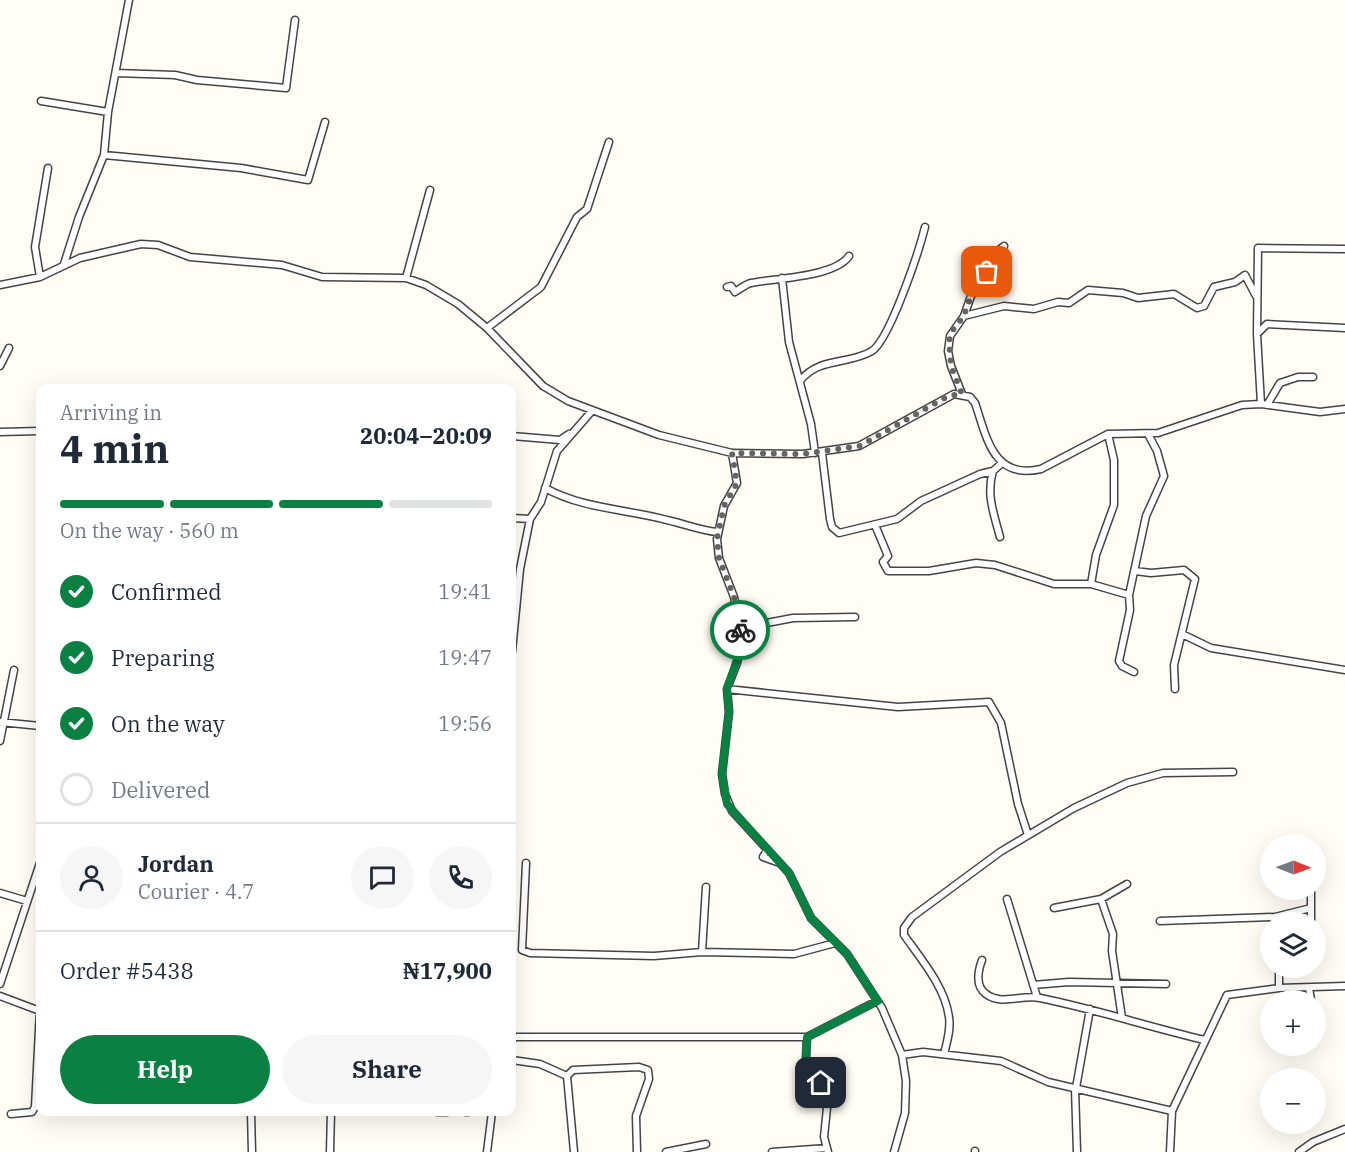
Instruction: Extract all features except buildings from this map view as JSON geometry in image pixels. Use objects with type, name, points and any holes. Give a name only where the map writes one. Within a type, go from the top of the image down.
[{"type":"street","points":[[64,264],[79,217],[104,154],[108,112],[129,0]]},
{"type":"street","points":[[116,73],[175,75],[197,80],[286,88],[295,20]]},
{"type":"street","points":[[41,101],[108,112]]},
{"type":"street","points":[[104,154],[241,168],[308,180],[325,122]]},
{"type":"street","points":[[487,328],[541,286],[577,217],[587,209],[609,142]]},
{"type":"street","points":[[40,277],[36,240],[48,168]]},
{"type":"street","points":[[406,278],[430,190]]},
{"type":"street","points":[[800,381],[805,374],[818,366],[874,350],[912,275],[925,227]]},
{"type":"street","points":[[0,285],[40,277],[64,264],[97,253],[141,244],[158,245],[190,257],[282,265],[322,277],[406,278],[426,285],[458,304],[487,328],[543,386],[591,412],[669,438],[732,453],[818,453],[871,441],[948,396],[962,394]]},
{"type":"street","points":[[1004,246],[995,253],[983,282],[968,303],[964,316],[950,336],[948,351],[962,394],[975,403],[990,449],[1002,463],[1019,470],[1041,469],[1108,434],[1148,434],[1217,412],[1264,405],[1320,412],[1345,409]]},
{"type":"street","points":[[1264,405],[1257,334],[1257,252],[1262,246],[1312,251],[1345,249]]},
{"type":"street","points":[[727,287],[730,286],[735,292],[750,283],[835,268],[849,256]]},
{"type":"street","points":[[964,316],[1004,306],[1034,309],[1058,302],[1069,303],[1088,290],[1123,293],[1138,298],[1174,294],[1197,308],[1204,306],[1214,287],[1235,282],[1245,275],[1256,296]]},
{"type":"street","points":[[782,278],[789,342],[818,453],[832,527],[839,533],[897,519],[921,501],[980,474],[993,471],[1002,463]]},
{"type":"street","points":[[1257,334],[1267,324],[1345,328]]},
{"type":"street","points":[[0,366],[9,348]]},
{"type":"street","points":[[1264,405],[1280,383],[1299,377],[1313,377]]},
{"type":"street","points":[[516,610],[520,569],[530,519],[537,510],[557,451],[591,412]]},
{"type":"street","points":[[0,432],[36,431]]},
{"type":"street","points":[[516,436],[560,440],[574,431]]},
{"type":"street","points":[[1091,584],[1096,555],[1114,505],[1114,460],[1108,434]]},
{"type":"street","points":[[1134,672],[1122,666],[1119,661],[1130,609],[1129,596],[1146,516],[1164,476],[1157,451],[1148,434]]},
{"type":"street","points":[[732,453],[737,483],[724,506],[717,532],[719,558],[734,597],[740,628],[740,651],[727,689],[729,712],[722,774],[725,794],[732,811],[767,850],[763,857],[778,862],[789,873],[811,918],[847,954],[878,1001],[902,1054],[906,1081],[905,1113],[894,1152]]},
{"type":"street","points":[[993,471],[989,493],[1000,537]]},
{"type":"street","points":[[545,488],[574,501],[666,519],[690,528],[717,532]]},
{"type":"street","points":[[516,518],[530,519]]},
{"type":"street","points":[[875,525],[888,556],[883,562],[888,571],[929,571],[976,563],[995,565],[1054,584],[1091,584],[1129,596]]},
{"type":"street","points":[[1135,571],[1151,573],[1184,570],[1195,579],[1173,674],[1175,689]]},
{"type":"street","points":[[740,628],[793,618],[855,617]]},
{"type":"street","points":[[1182,634],[1211,648],[1345,670]]},
{"type":"street","points":[[1179,644],[1189,639]]},
{"type":"street","points":[[0,741],[14,670]]},
{"type":"street","points":[[727,689],[898,707],[988,702],[1001,723],[1018,804],[1028,835]]},
{"type":"street","points":[[2,722],[36,726]]},
{"type":"street","points":[[944,1054],[949,1019],[947,1007],[936,982],[904,935],[904,928],[924,907],[1028,835],[1074,808],[1127,783],[1163,773],[1233,772]]},
{"type":"street","points":[[526,863],[522,950],[654,956],[702,952],[795,954],[836,943]]},
{"type":"street","points":[[0,984],[36,875]]},
{"type":"street","points":[[1054,908],[1101,899],[1127,884]]},
{"type":"street","points":[[702,952],[706,887]]},
{"type":"street","points":[[0,892],[27,901]]},
{"type":"street","points":[[1007,899],[1037,997]]},
{"type":"street","points":[[1101,899],[1110,920],[1122,1018]]},
{"type":"street","points":[[1311,900],[1311,912]]},
{"type":"street","points":[[1299,912],[1311,908]]},
{"type":"street","points":[[1160,921],[1233,917],[1260,919]]},
{"type":"street","points":[[982,960],[978,971],[983,992],[992,998],[1006,1000],[1037,997],[1205,1040]]},
{"type":"street","points":[[1279,978],[1279,988]]},
{"type":"street","points":[[1037,997],[1042,984]]},
{"type":"street","points":[[1033,985],[1166,984]]},
{"type":"street","points":[[1170,1152],[1172,1112],[1227,995],[1279,988],[1345,986]]},
{"type":"street","points":[[0,996],[36,1009]]},
{"type":"street","points":[[516,1037],[807,1037],[878,1001]]},
{"type":"street","points":[[1077,1152],[1075,1088],[1090,1009]]},
{"type":"street","points":[[772,1152],[827,1150],[824,1137],[828,1098],[806,1058],[807,1037]]},
{"type":"street","points":[[902,1054],[944,1054],[1001,1061],[1048,1082],[1172,1112]]},
{"type":"street","points":[[516,1061],[540,1064],[567,1076]]},
{"type":"street","points":[[567,1076],[573,1070],[598,1068],[639,1067],[648,1070],[649,1079],[636,1116],[637,1152]]},
{"type":"street","points":[[567,1076],[574,1152]]},
{"type":"street","points":[[11,1114],[32,1112],[35,1107],[36,1088]]},
{"type":"street","points":[[251,1116],[252,1152]]},
{"type":"street","points":[[330,1152],[331,1116]]},
{"type":"street","points":[[486,1152],[491,1116]]},
{"type":"street","points":[[1299,1152],[1313,1142],[1345,1129]]},
{"type":"street","points":[[666,1152],[706,1144]]},
{"type":"way so far","points":[[740,630],[734,597],[719,558],[717,539],[724,506],[737,483],[732,453],[822,453],[860,446],[948,396],[962,394],[951,366],[948,351],[950,336],[964,316],[971,296],[983,282],[987,272]]},
{"type":"route","points":[[740,630],[742,640],[740,651],[727,689],[729,712],[722,774],[727,804],[789,873],[811,918],[847,954],[878,1001],[807,1037],[806,1058],[821,1083]]}]
